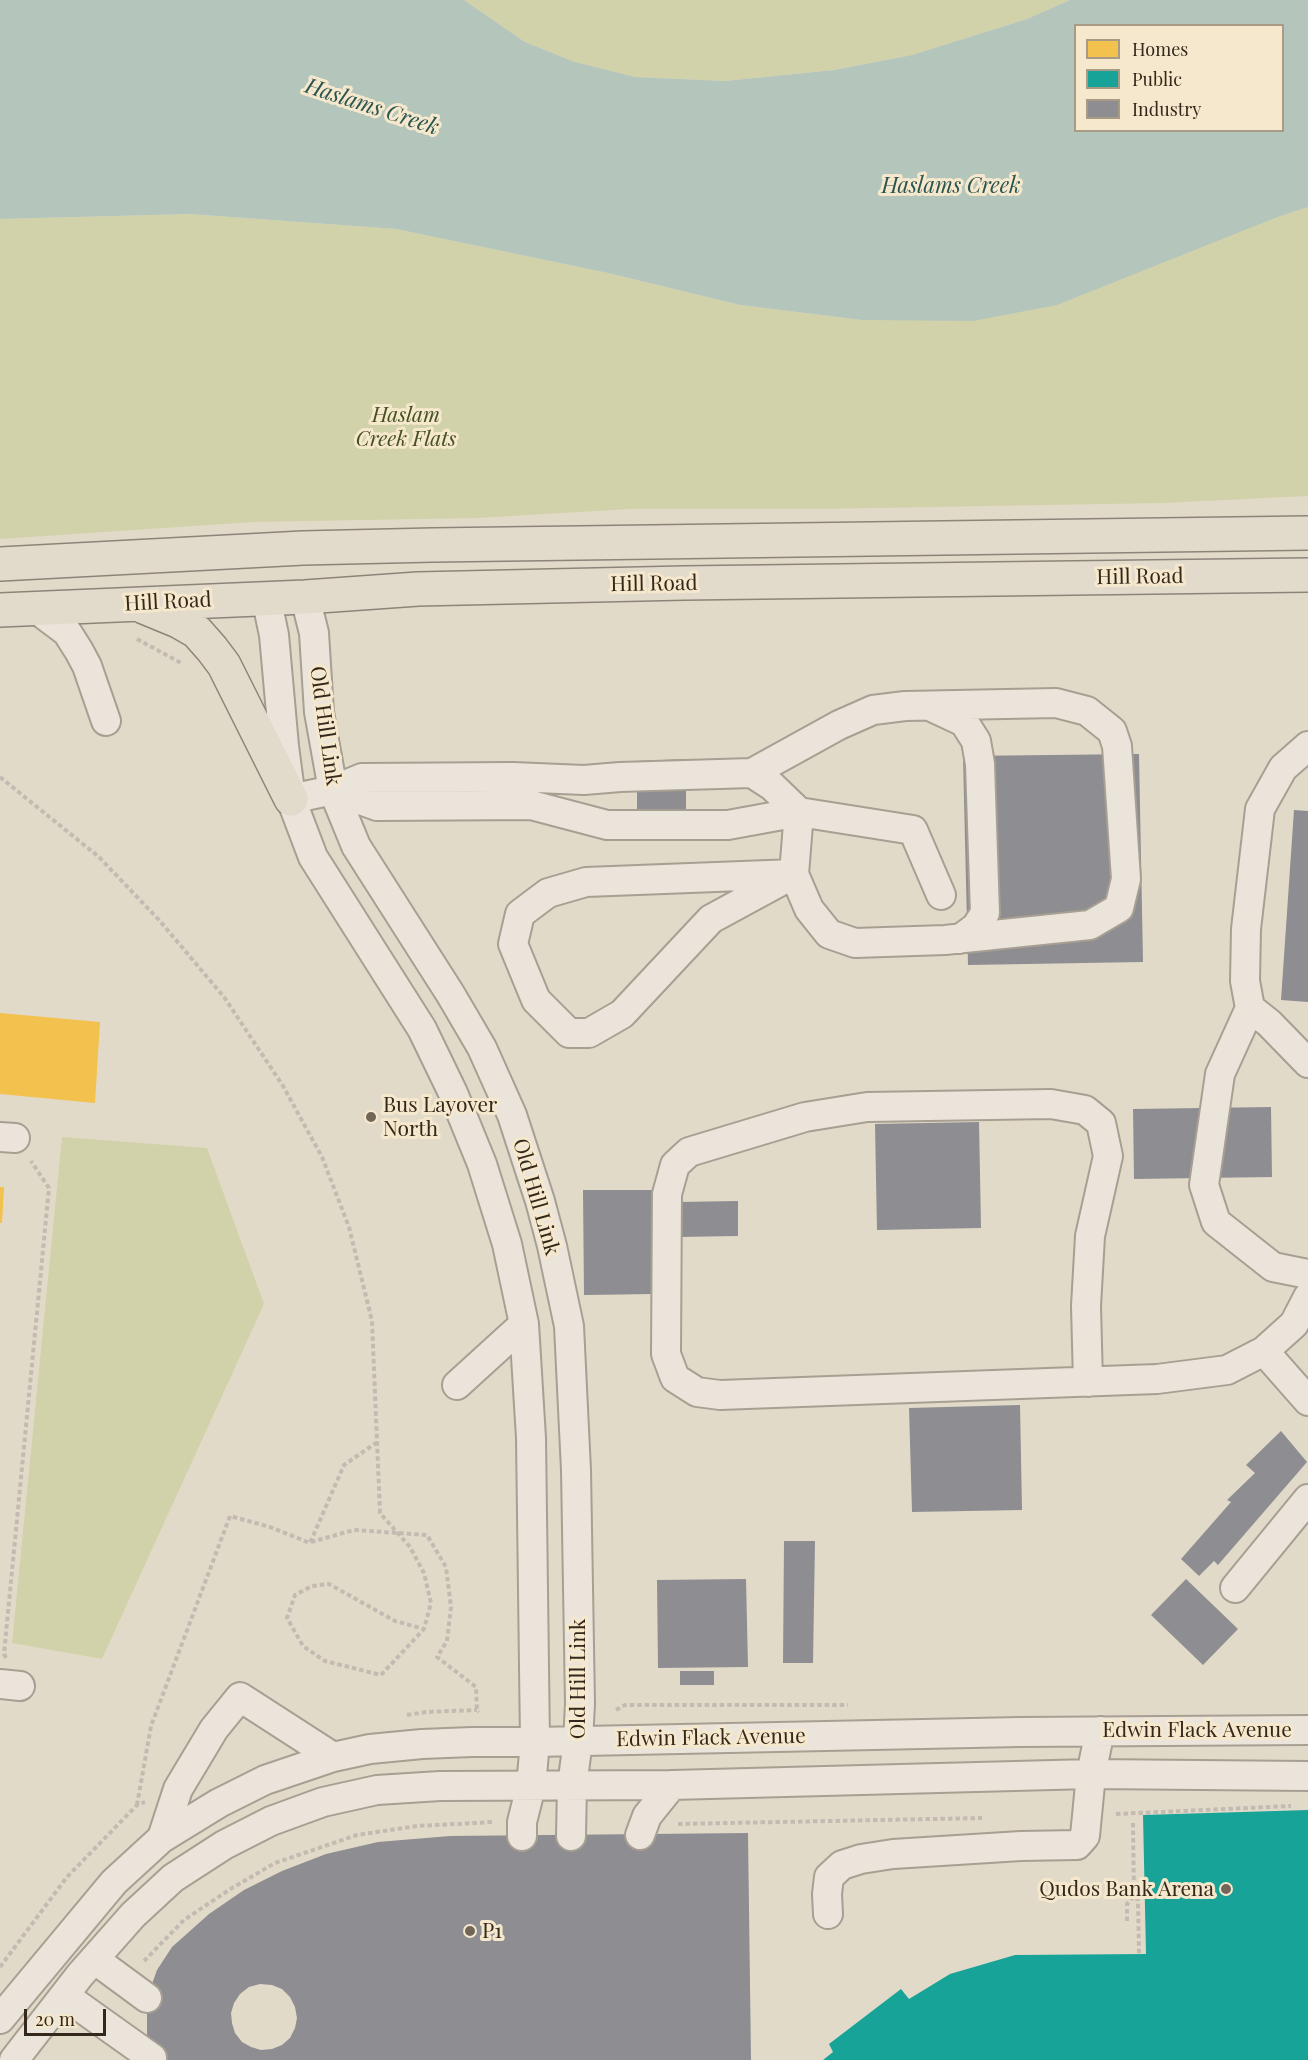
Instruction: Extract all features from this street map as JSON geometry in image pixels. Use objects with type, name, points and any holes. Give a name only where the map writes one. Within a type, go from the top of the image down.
[{"type":"main road","name":"Hill Road","points":[[0,564],[303,548],[1308,533]]},
{"type":"main road","name":"Old Hill Link","points":[[303,548],[305,597]]},
{"type":"main road","name":"Old Hill Link","points":[[261,551],[266,597]]},
{"type":"main road","name":"Hill Road","points":[[0,610],[305,597],[418,589],[1308,575]]},
{"type":"main road","points":[[134,603],[178,621],[197,632],[212,649],[224,665],[291,799]]},
{"type":"street","name":"Old Hill Link","points":[[266,597],[274,635],[291,799],[313,856],[422,1029],[453,1093],[482,1164],[507,1244],[524,1324],[531,1449],[535,1742],[531,1786],[522,1822],[522,1836]]},
{"type":"street","name":"Old Hill Link","points":[[305,597],[314,633],[318,712],[333,790],[356,846],[451,994],[482,1048],[512,1115],[552,1246],[569,1326],[576,1470],[578,1741],[572,1786],[571,1836]]},
{"type":"street","points":[[34,608],[67,632],[87,666],[106,721]]},
{"type":"street","points":[[333,790],[377,806],[467,805],[584,780],[752,774],[839,725],[873,710],[929,705],[1056,703],[1087,711],[1112,731],[1117,746],[1126,879],[1119,908],[1090,925],[960,939],[855,943],[829,934],[809,909],[794,874],[799,812]]},
{"type":"street","points":[[929,705],[964,722],[976,741],[980,764],[985,913],[976,927],[960,939]]},
{"type":"street","points":[[1308,746],[1283,768],[1260,809],[1246,929],[1245,981],[1251,1008],[1308,1063]]},
{"type":"street","points":[[752,774],[772,786],[799,812]]},
{"type":"street","points":[[467,805],[468,777]]},
{"type":"street","points":[[291,799],[333,790],[362,778],[468,777],[532,792],[607,825],[728,825],[799,812],[913,830],[941,895]]},
{"type":"street","points":[[794,874],[711,919],[622,1014],[589,1033],[569,1034],[536,1000],[513,944],[520,914],[548,893],[586,882],[794,874]]},
{"type":"street","points":[[1251,1008],[1220,1074],[1204,1185],[1216,1222],[1273,1267],[1308,1274]]},
{"type":"street","points":[[1088,1382],[1086,1306],[1090,1236],[1108,1156],[1101,1123],[1085,1110],[1051,1104],[867,1107],[805,1118],[689,1152],[675,1165],[667,1194],[666,1354],[675,1378],[697,1392],[720,1395],[1088,1382],[1157,1379],[1227,1370],[1264,1351],[1294,1324],[1308,1297]]},
{"type":"street","points":[[457,1385],[524,1324]]},
{"type":"street","points":[[1264,1351],[1308,1401]]},
{"type":"street","points":[[1235,1588],[1308,1499]]},
{"type":"street","points":[[162,1838],[178,1789],[214,1729],[240,1697],[333,1756]]},
{"type":"street","name":"Edwin Flack Avenue","points":[[0,2019],[114,1882],[162,1838],[219,1803],[265,1780],[333,1756],[370,1749],[422,1744],[1100,1731],[1308,1730]]},
{"type":"street","points":[[828,1914],[827,1894],[830,1877],[842,1865],[861,1859],[893,1854],[1077,1845],[1086,1836],[1091,1774],[1100,1731]]},
{"type":"street","points":[[14,2060],[133,1915],[173,1878],[224,1845],[271,1821],[323,1802],[377,1790],[440,1786],[672,1785],[1091,1774],[1308,1776]]},
{"type":"street","points":[[640,1835],[647,1816],[672,1785]]},
{"type":"street","points":[[54,1952],[80,1977],[152,2058]]},
{"type":"street","points":[[80,1977],[147,1998]]},
{"type":"path","points":[[0,777],[99,857],[159,920],[224,997],[283,1086],[322,1158],[349,1227],[372,1321],[380,1513],[410,1547],[424,1573],[431,1603],[424,1629],[381,1675],[325,1661],[303,1646],[287,1618],[296,1595],[312,1586],[329,1584],[395,1621],[424,1629]]},
{"type":"path","points":[[7,1137],[49,1188],[4,1654],[10,1685]]},
{"type":"path","points":[[310,1543],[344,1465],[377,1442]]},
{"type":"path","points":[[137,1805],[151,1726],[230,1516],[270,1527],[310,1543],[354,1530],[427,1535],[446,1567],[451,1607],[447,1641],[438,1657],[476,1687],[477,1710],[483,1715]]},
{"type":"path","points":[[1132,1823],[1134,1896],[1138,1900],[1139,1954]]},
{"type":"path","points":[[1127,1921],[1127,1904],[1134,1896]]},
{"type":"green space","points":[[464,0],[1070,0],[1027,19],[912,55],[834,70],[725,81],[635,77],[575,62],[525,42]]},
{"type":"green space","name":"Haslam Creek Flats","points":[[1308,207],[1308,496],[1163,503],[818,509],[630,509],[478,518],[254,522],[0,539],[0,219],[190,214],[396,229],[608,273],[740,305],[862,320],[1275,218]]},
{"type":"green space","points":[[62,1137],[207,1148],[264,1304],[102,1659],[12,1643]]},
{"type":"water","name":"Haslams Creek","points":[[0,0],[464,0],[525,42],[575,62],[635,77],[725,81],[834,70],[912,55],[1027,19],[1070,0],[1308,0],[1308,207],[1057,305],[973,321],[862,320],[740,305],[608,273],[396,229],[190,214],[0,219]]},
{"type":"building: Homes","points":[[0,1013],[100,1022],[95,1103],[0,1094]]},
{"type":"building: Homes","points":[[0,1187],[4,1187],[2,1223],[0,1223]]},
{"type":"building: Public","name":"Qudos Bank Arena","points":[[1308,1810],[1308,2060],[823,2060],[833,2052],[829,2044],[901,1989],[909,1999],[950,1974],[1015,1955],[1146,1954],[1143,1815]]},
{"type":"building: Industry","points":[[1139,754],[1143,962],[968,965],[963,756]]},
{"type":"building: Industry","points":[[686,759],[686,820],[637,821],[637,761]]},
{"type":"building: Industry","points":[[1294,810],[1308,811],[1308,1002],[1281,1000]]},
{"type":"building: Industry","points":[[1271,1107],[1272,1177],[1134,1179],[1133,1109]]},
{"type":"building: Industry","points":[[979,1122],[981,1228],[877,1230],[875,1124]]},
{"type":"building: Industry","points":[[583,1190],[652,1190],[654,1294],[584,1295]]},
{"type":"building: Industry","points":[[738,1201],[738,1236],[679,1237],[678,1202]]},
{"type":"building: Industry","points":[[1020,1405],[1022,1510],[912,1512],[909,1408]]},
{"type":"building: Industry","points":[[1281,1431],[1307,1462],[1218,1565],[1214,1561],[1199,1576],[1181,1559],[1231,1502],[1227,1500],[1255,1473],[1246,1465]]},
{"type":"building: Industry","points":[[784,1541],[815,1541],[813,1663],[783,1663]]},
{"type":"building: Industry","points":[[746,1579],[748,1667],[658,1668],[657,1580]]},
{"type":"building: Industry","points":[[1186,1579],[1238,1629],[1203,1665],[1151,1615]]},
{"type":"building: Industry","points":[[680,1671],[714,1671],[714,1685],[680,1685]]},
{"type":"building: Industry","name":"P1","points":[[748,1833],[751,2060],[153,2060],[147,2034],[147,1998],[157,1970],[172,1947],[209,1914],[244,1890],[282,1871],[326,1854],[378,1842],[450,1836]],"holes":[[[260,1984],[282,1989],[290,1997],[297,2018],[290,2038],[282,2045],[261,2050],[242,2042],[235,2033],[231,2013],[240,1994],[249,1987]]]},
{"type":"place","name":"Bus Layover North","points":[[371,1117]]},
{"type":"place","name":"Qudos Bank Arena","points":[[1226,1889]]},
{"type":"place","name":"P1","points":[[470,1931]]}]
